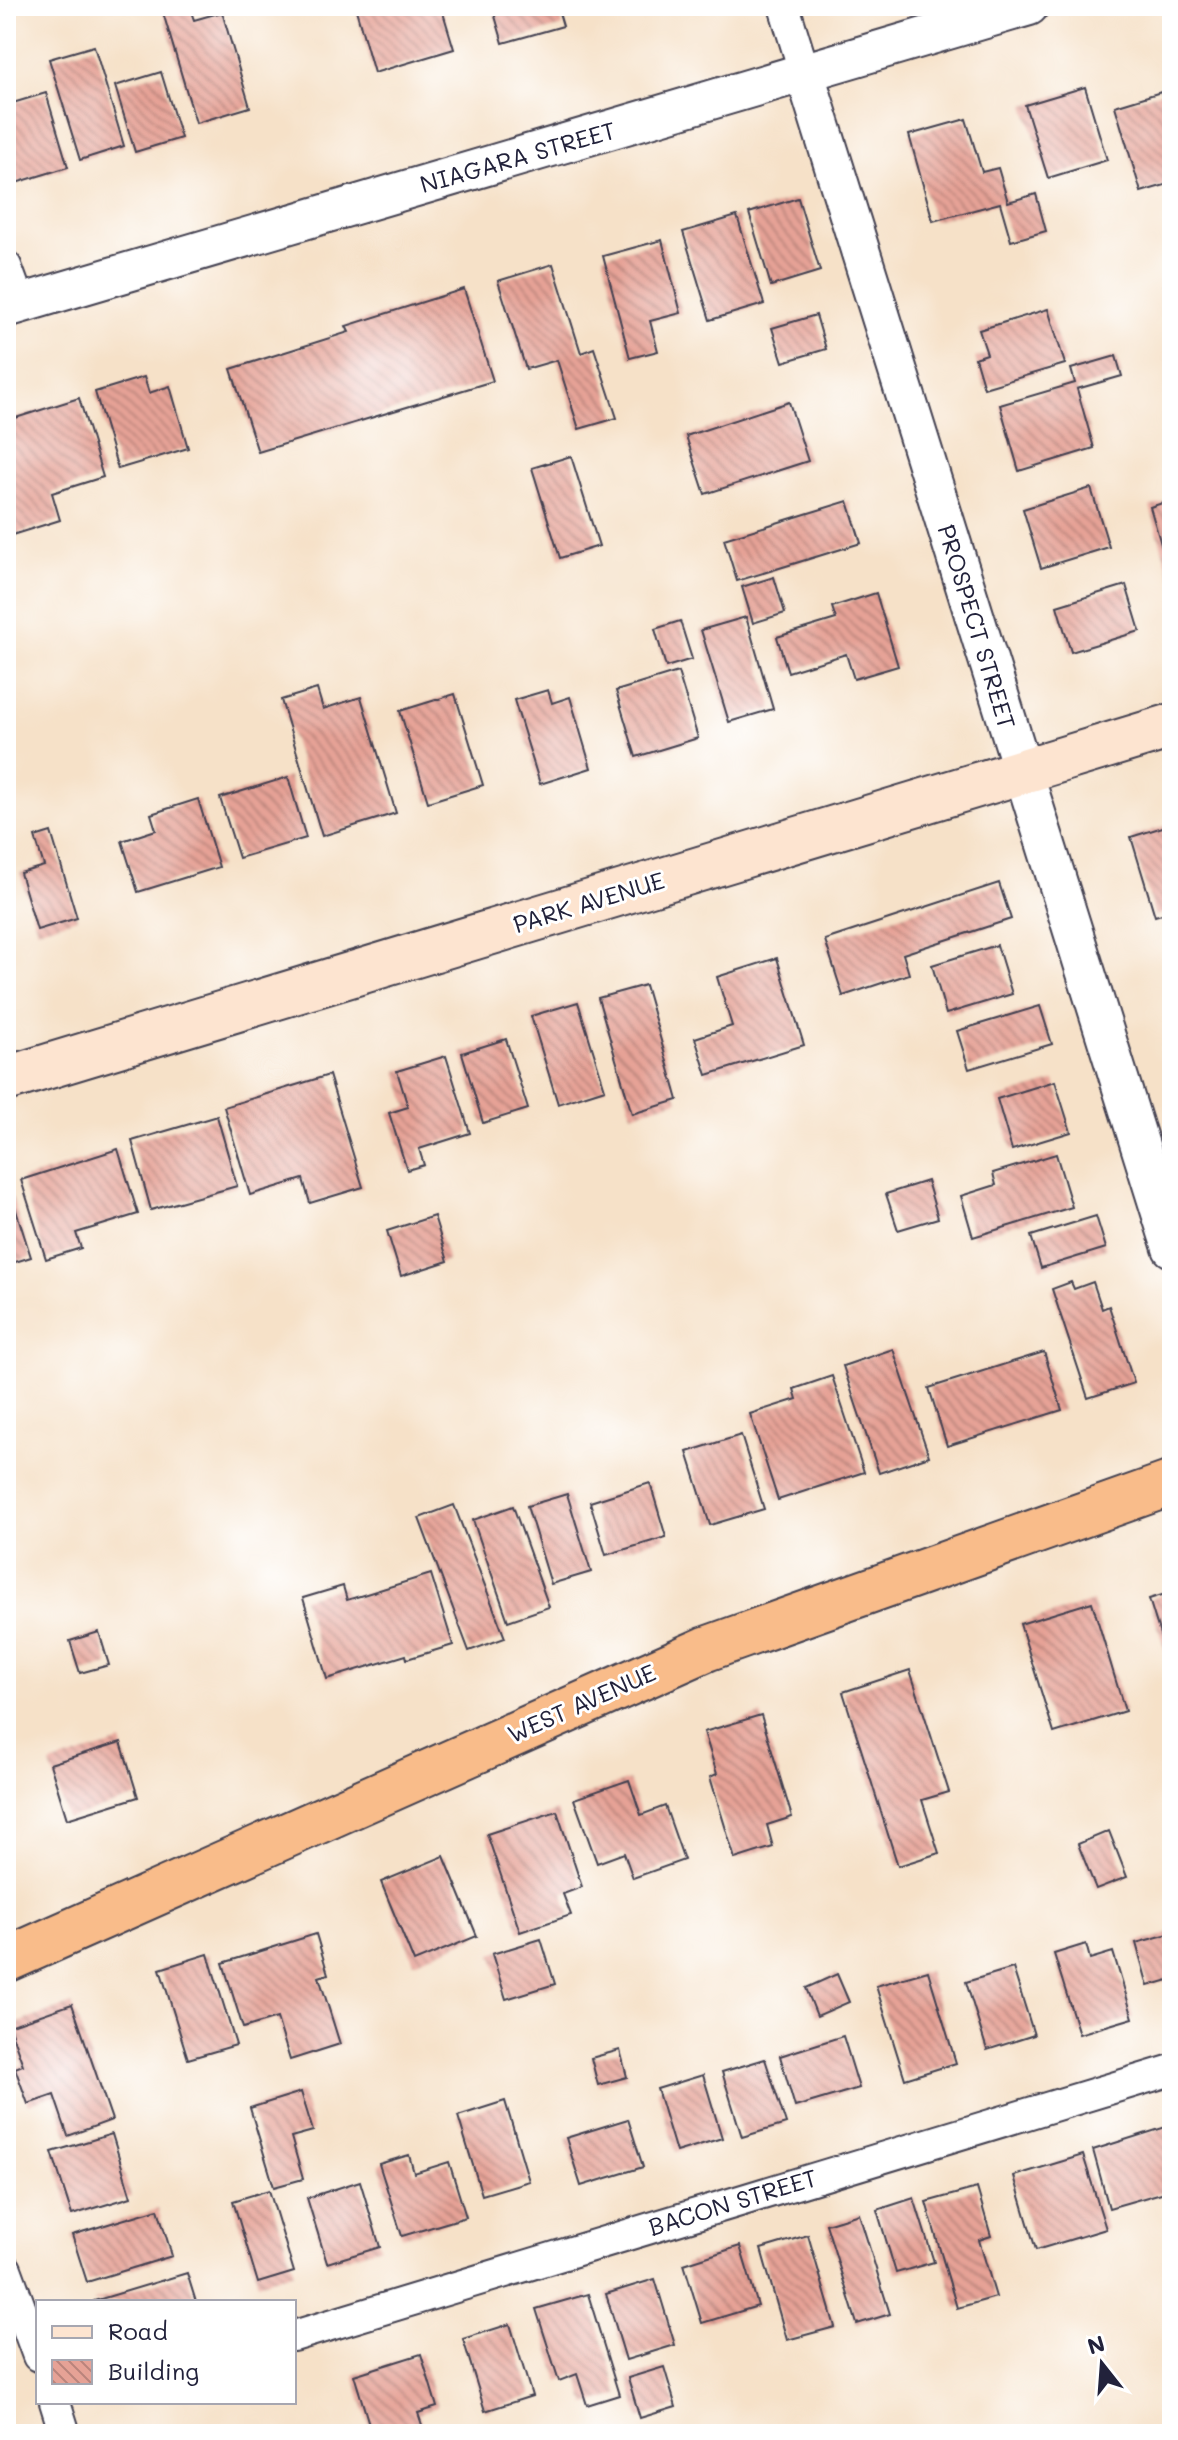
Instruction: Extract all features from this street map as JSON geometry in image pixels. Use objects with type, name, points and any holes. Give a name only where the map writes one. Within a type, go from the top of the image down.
[{"type":"highway","name":"WEST AVENUE","points":[[6,1960],[706,1649],[1172,1483]]},
{"type":"main road","name":"PARK AVENUE","points":[[6,1079],[1172,726]]},
{"type":"street","name":"PROSPECT STREET","points":[[784,6],[1172,1248]]},
{"type":"street","name":"NIAGARA STREET","points":[[13,306],[1029,6]]},
{"type":"street","points":[[6,266],[13,306]]},
{"type":"street","name":"BACON STREET","points":[[296,2335],[1172,2070]]},
{"type":"street","points":[[6,2269],[36,2351]]},
{"type":"building","points":[[161,6],[189,6],[194,20],[222,12],[250,107],[196,123]]},
{"type":"building","points":[[355,6],[441,6],[454,49],[374,73]]},
{"type":"building","points":[[492,6],[557,6],[563,26],[503,43]]},
{"type":"building","points":[[94,46],[124,146],[80,160],[49,59]]},
{"type":"building","points":[[161,72],[181,138],[135,152],[115,86]]},
{"type":"building","points":[[1085,87],[1107,160],[1048,178],[1025,105]]},
{"type":"building","points":[[1161,92],[1169,120],[1172,119],[1172,183],[1141,192],[1115,106]]},
{"type":"building","points":[[46,93],[68,167],[6,186],[6,105]]},
{"type":"building","points":[[966,119],[982,172],[998,168],[1008,202],[1036,194],[1046,231],[1011,241],[1000,203],[933,221],[909,135]]},
{"type":"building","points":[[798,198],[820,271],[771,286],[749,213]]},
{"type":"building","points":[[737,216],[764,304],[710,320],[683,232]]},
{"type":"building","points":[[662,240],[681,313],[650,321],[658,351],[630,358],[603,256]]},
{"type":"building","points":[[553,264],[581,353],[594,348],[617,418],[579,429],[557,360],[526,369],[498,281]]},
{"type":"building","points":[[1172,284],[1172,309],[1171,309],[1164,286]]},
{"type":"building","points":[[464,289],[493,381],[258,452],[231,369],[349,332],[346,326]]},
{"type":"building","points":[[1048,309],[1065,364],[984,388],[975,358],[987,354],[979,330]]},
{"type":"building","points":[[816,315],[826,349],[783,362],[772,328]]},
{"type":"building","points":[[1116,356],[1122,376],[1077,389],[1094,448],[1019,471],[1000,405],[1075,383],[1071,369]]},
{"type":"building","points":[[144,377],[149,393],[170,386],[188,448],[118,469],[95,392]]},
{"type":"building","points":[[79,398],[103,477],[52,493],[60,520],[9,536],[6,525],[6,421]]},
{"type":"building","points":[[789,402],[808,461],[705,494],[686,436]]},
{"type":"building","points":[[571,456],[599,546],[560,558],[532,468]]},
{"type":"building","points":[[1091,488],[1109,547],[1041,568],[1023,509]]},
{"type":"building","points":[[1172,500],[1172,578],[1171,578],[1150,507]]},
{"type":"building","points":[[848,501],[861,543],[737,581],[724,539]]},
{"type":"building","points":[[774,577],[785,613],[753,623],[742,587]]},
{"type":"building","points":[[1126,585],[1140,631],[1071,652],[1057,606]]},
{"type":"building","points":[[876,593],[898,666],[854,679],[846,654],[788,672],[777,637],[836,619],[832,607]]},
{"type":"building","points":[[746,617],[773,709],[729,722],[701,630]]},
{"type":"building","points":[[680,621],[692,659],[666,667],[655,629]]},
{"type":"building","points":[[678,672],[698,738],[636,757],[616,691]]},
{"type":"building","points":[[317,689],[323,709],[361,697],[396,813],[322,836],[281,700]]},
{"type":"building","points":[[548,690],[552,703],[570,697],[591,768],[540,784],[514,700]]},
{"type":"building","points":[[455,694],[483,785],[428,802],[400,711]]},
{"type":"building","points":[[288,777],[306,838],[239,858],[220,798]]},
{"type":"building","points":[[198,799],[219,867],[138,892],[122,841],[156,830],[151,814]]},
{"type":"building","points":[[1172,824],[1172,911],[1155,916],[1131,837]]},
{"type":"building","points":[[51,832],[77,918],[37,930],[20,873],[44,866],[35,837]]},
{"type":"building","points":[[999,883],[1011,919],[903,954],[909,974],[843,996],[825,940]]},
{"type":"building","points":[[997,945],[1012,994],[946,1014],[932,965]]},
{"type":"building","points":[[777,958],[804,1045],[707,1075],[695,1038],[732,1026],[717,977]]},
{"type":"building","points":[[645,985],[678,1100],[632,1114],[598,998]]},
{"type":"building","points":[[578,1002],[605,1089],[558,1104],[531,1016]]},
{"type":"building","points":[[1040,1006],[1052,1044],[969,1069],[957,1031]]},
{"type":"building","points":[[506,1039],[528,1109],[483,1123],[462,1053]]},
{"type":"building","points":[[446,1056],[470,1133],[419,1149],[424,1165],[407,1170],[389,1113],[408,1107],[397,1071]]},
{"type":"building","points":[[329,1075],[363,1187],[310,1203],[303,1179],[250,1195],[224,1107]]},
{"type":"building","points":[[1055,1081],[1071,1132],[1012,1150],[997,1099]]},
{"type":"building","points":[[217,1116],[237,1186],[151,1210],[132,1141]]},
{"type":"building","points":[[118,1149],[138,1214],[76,1233],[81,1248],[46,1259],[21,1180]]},
{"type":"building","points":[[1056,1154],[1072,1207],[973,1237],[961,1196],[996,1185],[993,1173]]},
{"type":"building","points":[[6,1179],[31,1257],[6,1265]]},
{"type":"building","points":[[927,1181],[938,1218],[898,1230],[886,1194]]},
{"type":"building","points":[[434,1216],[448,1261],[401,1276],[387,1231]]},
{"type":"building","points":[[1096,1216],[1106,1248],[1041,1268],[1031,1236]]},
{"type":"building","points":[[1071,1282],[1074,1289],[1093,1282],[1102,1309],[1109,1306],[1134,1383],[1088,1398],[1052,1289]]},
{"type":"building","points":[[893,1349],[929,1456],[879,1473],[843,1366]]},
{"type":"building","points":[[1044,1352],[1062,1410],[947,1446],[929,1388]]},
{"type":"building","points":[[832,1376],[864,1472],[778,1500],[750,1414],[797,1399],[794,1389]]},
{"type":"building","points":[[741,1435],[764,1509],[710,1525],[687,1452]]},
{"type":"building","points":[[650,1483],[666,1537],[606,1555],[590,1502]]},
{"type":"building","points":[[567,1494],[591,1572],[551,1584],[527,1506]]},
{"type":"building","points":[[454,1505],[505,1638],[469,1651],[419,1518]]},
{"type":"building","points":[[513,1506],[549,1607],[508,1621],[473,1520]]},
{"type":"building","points":[[431,1574],[453,1645],[407,1659],[406,1655],[327,1679],[303,1598],[343,1586],[347,1600]]},
{"type":"building","points":[[1172,1592],[1172,1670],[1171,1670],[1149,1599]]},
{"type":"building","points":[[1092,1602],[1125,1711],[1054,1733],[1020,1624]]},
{"type":"building","points":[[99,1632],[109,1665],[80,1673],[70,1641]]},
{"type":"building","points":[[910,1670],[949,1792],[922,1800],[939,1853],[898,1866],[843,1692]]},
{"type":"building","points":[[761,1715],[792,1817],[767,1825],[773,1847],[735,1859],[710,1777],[717,1774],[704,1732]]},
{"type":"building","points":[[121,1742],[138,1797],[67,1819],[50,1764]]},
{"type":"building","points":[[629,1780],[641,1815],[665,1806],[684,1860],[633,1878],[624,1853],[597,1863],[574,1799]]},
{"type":"building","points":[[557,1811],[582,1887],[563,1894],[571,1915],[520,1932],[487,1834]]},
{"type":"building","points":[[1109,1831],[1127,1877],[1096,1889],[1078,1844]]},
{"type":"building","points":[[444,1856],[477,1936],[414,1962],[381,1882]]},
{"type":"building","points":[[1172,1933],[1172,1979],[1148,1986],[1136,1943]]},
{"type":"building","points":[[316,1934],[328,1974],[319,1977],[340,2044],[290,2060],[277,2018],[243,2028],[223,1963]]},
{"type":"building","points":[[541,1939],[555,1984],[506,1999],[492,1954]]},
{"type":"building","points":[[1086,1944],[1090,1959],[1113,1952],[1133,2018],[1079,2034],[1054,1954]]},
{"type":"building","points":[[208,1954],[236,2045],[188,2059],[160,1969]]},
{"type":"building","points":[[1013,1968],[1034,2035],[987,2050],[966,1982]]},
{"type":"building","points":[[928,1971],[956,2063],[905,2079],[876,1986]]},
{"type":"building","points":[[837,1974],[849,2002],[817,2016],[806,1988]]},
{"type":"building","points":[[72,2004],[112,2120],[68,2136],[54,2095],[28,2104],[15,2068],[23,2065],[9,2026]]},
{"type":"building","points":[[843,2036],[859,2088],[795,2107],[780,2056]]},
{"type":"building","points":[[620,2050],[627,2077],[598,2085],[591,2058]]},
{"type":"building","points":[[765,2059],[786,2124],[742,2137],[722,2072]]},
{"type":"building","points":[[703,2075],[722,2138],[676,2152],[657,2089]]},
{"type":"building","points":[[301,2092],[313,2131],[291,2137],[303,2179],[274,2187],[250,2108]]},
{"type":"building","points":[[505,2101],[529,2181],[482,2195],[458,2116]]},
{"type":"building","points":[[628,2119],[643,2167],[581,2186],[566,2138]]},
{"type":"building","points":[[1172,2125],[1172,2190],[1109,2208],[1093,2150]]},
{"type":"building","points":[[112,2134],[131,2197],[72,2215],[52,2152]]},
{"type":"building","points":[[409,2155],[414,2173],[449,2162],[466,2217],[402,2236],[379,2164]]},
{"type":"building","points":[[1083,2155],[1106,2229],[1036,2250],[1014,2176]]},
{"type":"building","points":[[360,2181],[380,2247],[327,2263],[307,2198]]},
{"type":"building","points":[[977,2188],[991,2236],[979,2240],[996,2297],[957,2308],[926,2202]]},
{"type":"building","points":[[269,2190],[294,2272],[258,2283],[233,2201]]},
{"type":"building","points":[[914,2198],[934,2262],[896,2273],[877,2210]]},
{"type":"building","points":[[158,2209],[172,2256],[87,2282],[72,2235]]},
{"type":"building","points":[[859,2214],[890,2314],[857,2324],[826,2224]]},
{"type":"building","points":[[808,2235],[835,2327],[787,2340],[761,2249]]},
{"type":"building","points":[[740,2246],[758,2306],[702,2323],[684,2264]]},
{"type":"building","points":[[187,2273],[195,2300],[97,2300]]},
{"type":"building","points":[[655,2279],[675,2345],[626,2360],[606,2294]]},
{"type":"building","points":[[588,2294],[619,2395],[587,2405],[577,2374],[559,2381],[536,2309]]},
{"type":"building","points":[[510,2324],[532,2396],[485,2411],[463,2339]]},
{"type":"building","points":[[421,2354],[437,2407],[418,2413],[425,2434],[372,2434],[354,2375]]},
{"type":"building","points":[[664,2367],[676,2407],[640,2418],[628,2378]]}]
